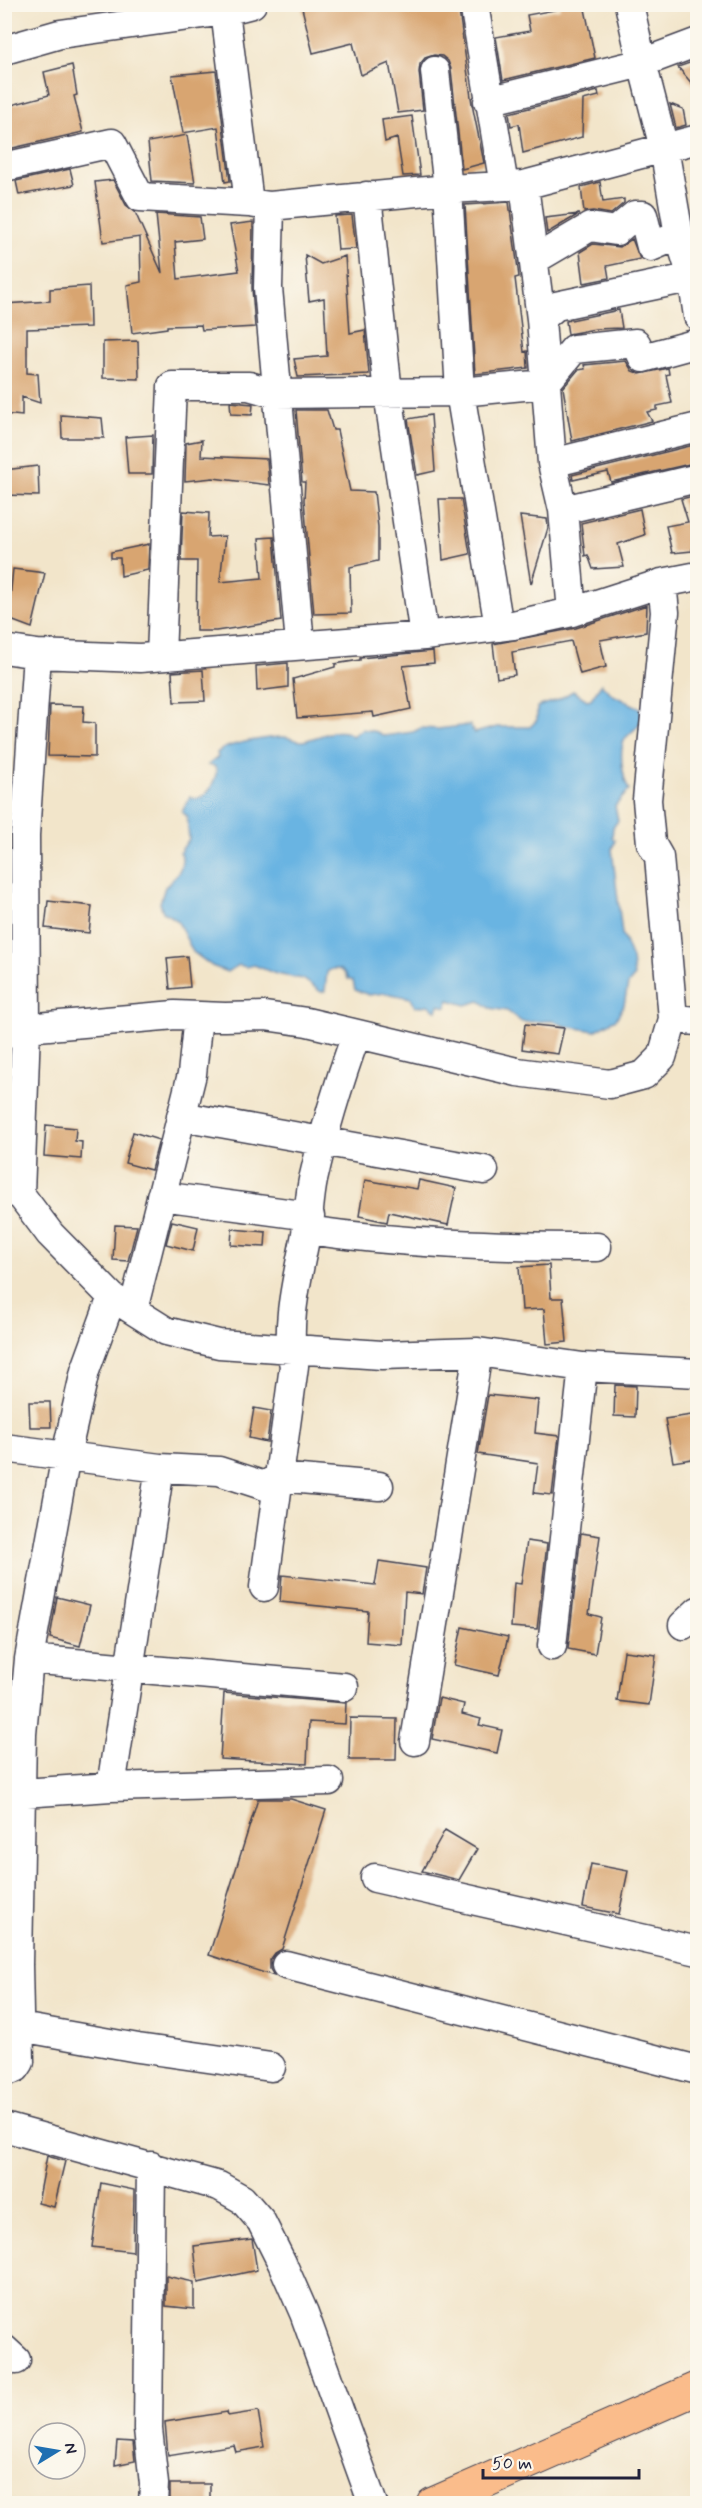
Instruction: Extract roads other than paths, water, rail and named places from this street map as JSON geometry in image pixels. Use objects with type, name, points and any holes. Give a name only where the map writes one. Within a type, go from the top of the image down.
[{"type":"main road","points":[[433,2504],[698,2388]]},
{"type":"street","points":[[474,4],[488,101],[534,260],[552,463],[563,510],[572,612]]},
{"type":"street","points":[[629,4],[664,148],[679,235],[695,277],[698,316]]},
{"type":"street","points":[[4,50],[60,34],[226,8],[259,204],[300,645]]},
{"type":"street","points":[[488,101],[642,63],[698,42]]},
{"type":"street","points":[[435,71],[448,189],[460,392],[499,627]]},
{"type":"street","points":[[4,167],[112,143],[141,197],[259,204],[514,185],[698,139]]},
{"type":"street","points":[[367,196],[388,393],[424,636]]},
{"type":"street","points":[[534,260],[590,227],[616,231],[635,215],[644,215],[651,246],[679,235]]},
{"type":"street","points":[[541,319],[556,306],[695,277]]},
{"type":"street","points":[[161,656],[172,386],[249,386],[277,394],[460,392],[545,384],[574,350],[636,343],[643,358],[698,343]]},
{"type":"street","points":[[552,463],[698,427]]},
{"type":"street","points":[[563,510],[698,478]]},
{"type":"street","points":[[4,649],[37,654],[140,658],[424,636],[499,627],[572,612],[662,583],[698,576]]},
{"type":"street","points":[[15,1032],[175,1015],[265,1016],[307,1022],[517,1072],[610,1083],[644,1075],[662,1057],[685,1020],[659,857],[651,843],[647,800],[665,612],[662,583]]},
{"type":"street","points":[[37,654],[15,1032],[12,1192],[50,1234],[122,1304],[166,1331],[219,1344],[382,1355],[478,1352],[583,1367],[698,1373]]},
{"type":"street","points":[[4,2072],[8,2073],[16,2068],[20,2062],[20,2027],[11,1962],[23,1793],[22,1734],[29,1659],[66,1455],[85,1371],[122,1304],[161,1196],[192,1074],[198,1016]]},
{"type":"street","points":[[264,1587],[294,1366],[291,1349],[292,1310],[313,1182],[337,1088],[356,1035]]},
{"type":"street","points":[[181,1116],[484,1170]]},
{"type":"street","points":[[161,1196],[308,1223],[363,1238],[450,1245],[597,1247]]},
{"type":"street","points":[[415,1741],[478,1352]]},
{"type":"street","points":[[552,1646],[583,1367]]},
{"type":"street","points":[[4,1448],[160,1468],[219,1471],[266,1486],[278,1478],[379,1486]]},
{"type":"street","points":[[111,1787],[160,1468]]},
{"type":"street","points":[[29,1659],[344,1687]]},
{"type":"street","points":[[23,1793],[111,1787],[329,1780]]},
{"type":"street","points":[[375,1878],[698,1951]]},
{"type":"street","points":[[286,1965],[698,2070]]},
{"type":"street","points":[[20,2027],[138,2048],[272,2067]]},
{"type":"street","points":[[4,2127],[219,2186],[242,2199],[261,2221],[304,2313],[373,2504]]},
{"type":"street","points":[[151,2166],[148,2429],[154,2484],[153,2504]]},
{"type":"water","points":[[601,684],[613,695],[640,708],[641,719],[623,744],[622,765],[629,790],[615,806],[618,821],[613,827],[612,838],[615,840],[612,849],[622,934],[632,959],[634,977],[628,984],[624,1005],[616,1019],[595,1031],[565,1026],[553,1021],[522,1022],[507,1011],[490,1008],[480,1001],[466,1005],[449,1000],[446,1007],[439,1005],[437,1011],[428,1005],[415,1007],[411,998],[385,993],[369,995],[355,990],[353,981],[348,979],[342,971],[336,969],[327,972],[325,991],[321,992],[303,979],[276,974],[254,965],[246,967],[239,965],[227,972],[212,966],[193,952],[177,920],[163,912],[160,903],[165,887],[181,867],[180,852],[189,839],[187,816],[182,812],[190,797],[201,798],[208,791],[217,770],[214,766],[208,765],[218,757],[217,753],[222,749],[269,738],[287,737],[303,741],[342,731],[352,736],[362,729],[384,736],[413,732],[421,728],[438,729],[470,725],[474,733],[497,727],[530,727],[537,720],[537,707],[558,700],[573,691],[587,700],[591,699]]}]
